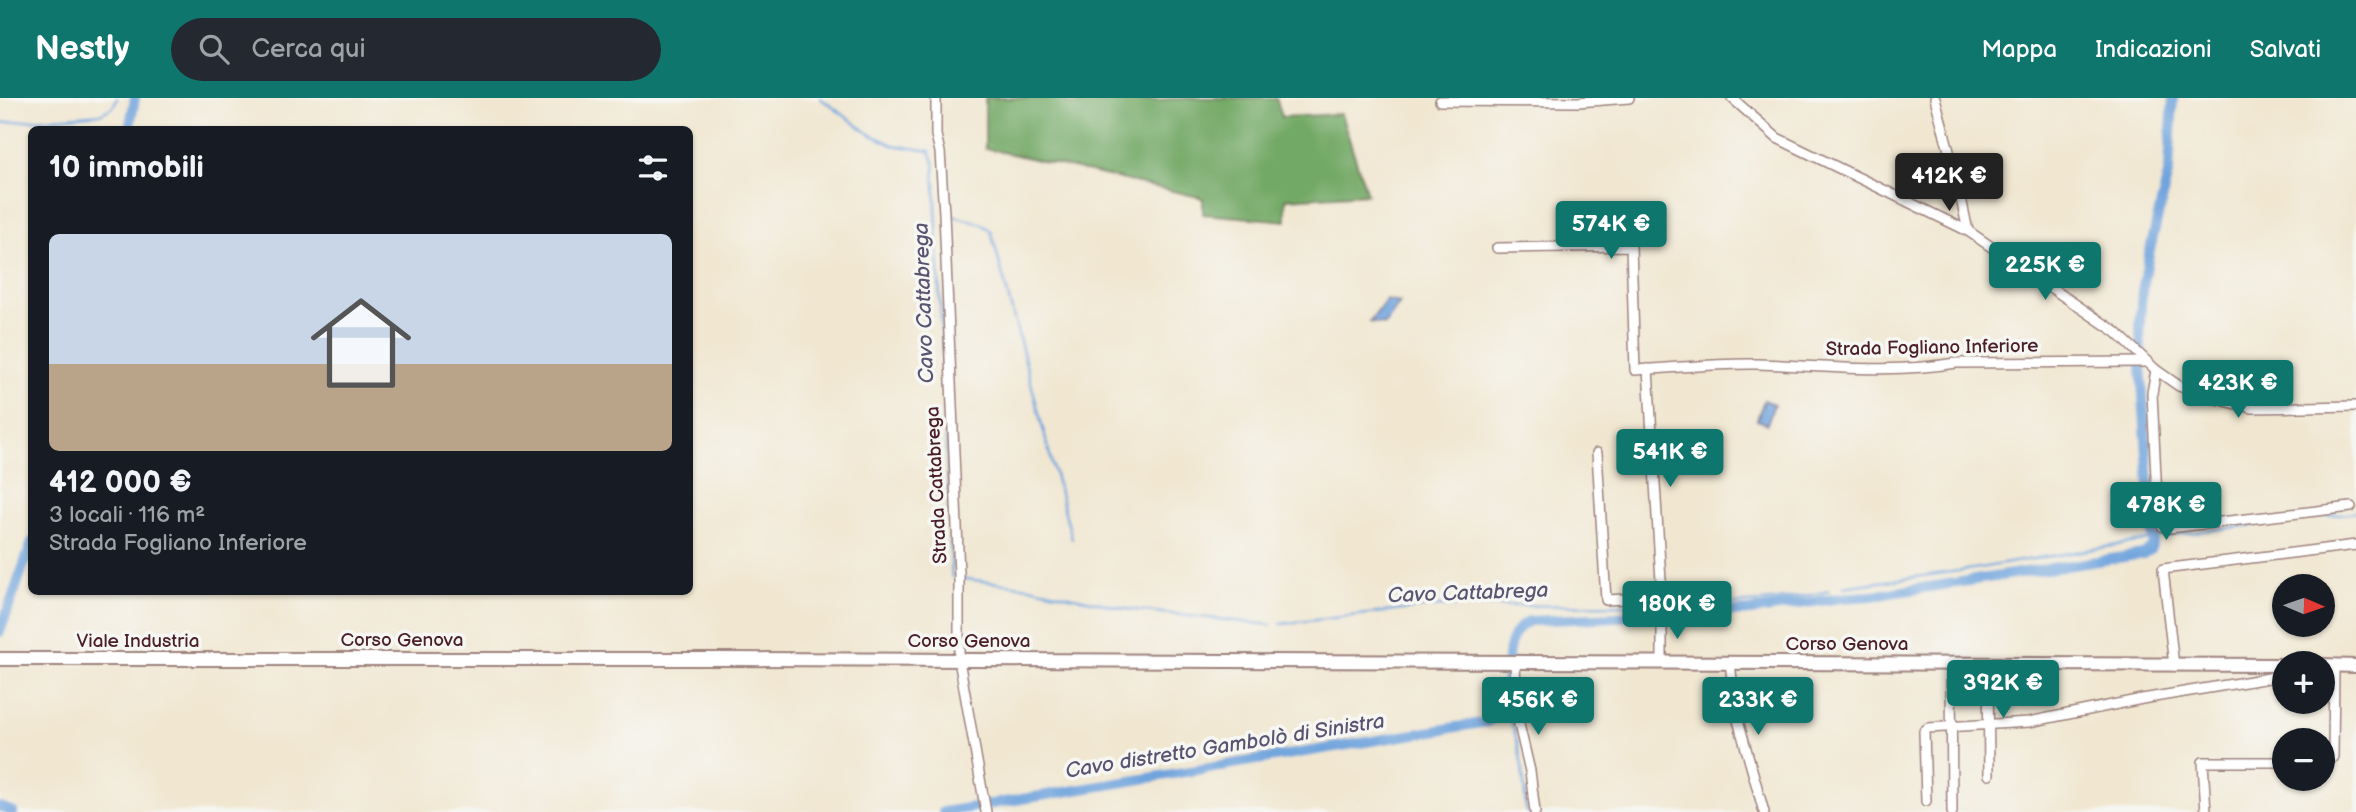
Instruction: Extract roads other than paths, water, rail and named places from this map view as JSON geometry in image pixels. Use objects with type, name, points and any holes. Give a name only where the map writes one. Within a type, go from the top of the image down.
[{"type":"main road","name":"Viale Industria","points":[[0,659],[276,660]]},
{"type":"main road","name":"Corso Genova","points":[[276,660],[2272,665]]},
{"type":"main road","points":[[2335,666],[2356,666]]},
{"type":"street","name":"Strada Cattabrega","points":[[936,98],[936,135],[940,152],[944,214],[958,560],[959,660],[986,808]]},
{"type":"street","points":[[1440,102],[1578,102],[1629,98]]},
{"type":"street","points":[[1732,98],[1777,138],[1968,231],[2116,332],[2142,360],[2179,386],[2252,408],[2356,406]]},
{"type":"street","points":[[1935,98],[1968,231]]},
{"type":"street","name":"Strada Fogliano Inferiore","points":[[1497,248],[1631,246],[1635,370],[1757,364],[1871,370],[1925,368],[1956,363],[2142,360]]},
{"type":"street","points":[[1648,369],[1662,597],[1662,662]]},
{"type":"street","points":[[2156,370],[2152,393],[2158,519],[2162,526],[2169,528],[2351,507]]},
{"type":"street","points":[[1597,453],[1606,600],[1662,597]]},
{"type":"street","points":[[2174,666],[2164,569],[2356,545]]},
{"type":"street","points":[[1514,663],[1517,716],[1530,771],[1535,812]]},
{"type":"street","points":[[1730,663],[1736,713],[1764,812]]},
{"type":"street","points":[[1951,664],[1952,812]]},
{"type":"street","points":[[1988,665],[1989,775]]},
{"type":"street","points":[[1926,801],[1924,731],[1928,728],[2029,722],[2272,677]]},
{"type":"street","points":[[2206,812],[2203,762],[2272,762]]},
{"type":"water","points":[[1386,300],[1400,303],[1385,325],[1370,322]]},
{"type":"water","points":[[1764,400],[1774,404],[1767,424],[1757,420]]},
{"type":"waterway","name":"Cavo Cattabrega","points":[[0,123],[100,114],[113,107],[117,98]]},
{"type":"waterway","points":[[130,126],[135,98]]},
{"type":"waterway","name":"Cavo Cattabrega","points":[[820,98],[870,134],[893,145],[930,151],[934,162],[952,578]]},
{"type":"waterway","name":"Cavo distretto Gambolò di Sinistra","points":[[943,812],[1487,722],[1498,713],[1504,701],[1511,643],[1517,630],[1529,621],[1750,611],[1871,596],[2143,554],[2151,549],[2153,543],[2140,319],[2149,254],[2169,170],[2173,98]]},
{"type":"waterway","points":[[950,215],[982,224],[991,231],[1072,539]]},
{"type":"waterway","name":"Cavo Cattabrega","points":[[2156,537],[2356,512]]},
{"type":"waterway","name":"Cavo Cattabrega","points":[[1843,587],[2148,540]]},
{"type":"waterway","points":[[0,632],[28,553]]},
{"type":"waterway","name":"Cavo Cattabrega","points":[[965,579],[1030,587],[1127,609],[1271,625]]},
{"type":"waterway","name":"Cavo Cattabrega","points":[[1669,605],[1770,601],[1829,591]]},
{"type":"waterway","name":"Cavo Cattabrega","points":[[1281,624],[1437,606],[1657,605]]},
{"type":"waterway","name":"Cavo distretto Gambolò di Sinistra","points":[[1504,703],[1520,756],[1526,812]]},
{"type":"waterway","name":"Cavo distretto Gambolò di Sinistra","points":[[0,807],[13,812]]}]
